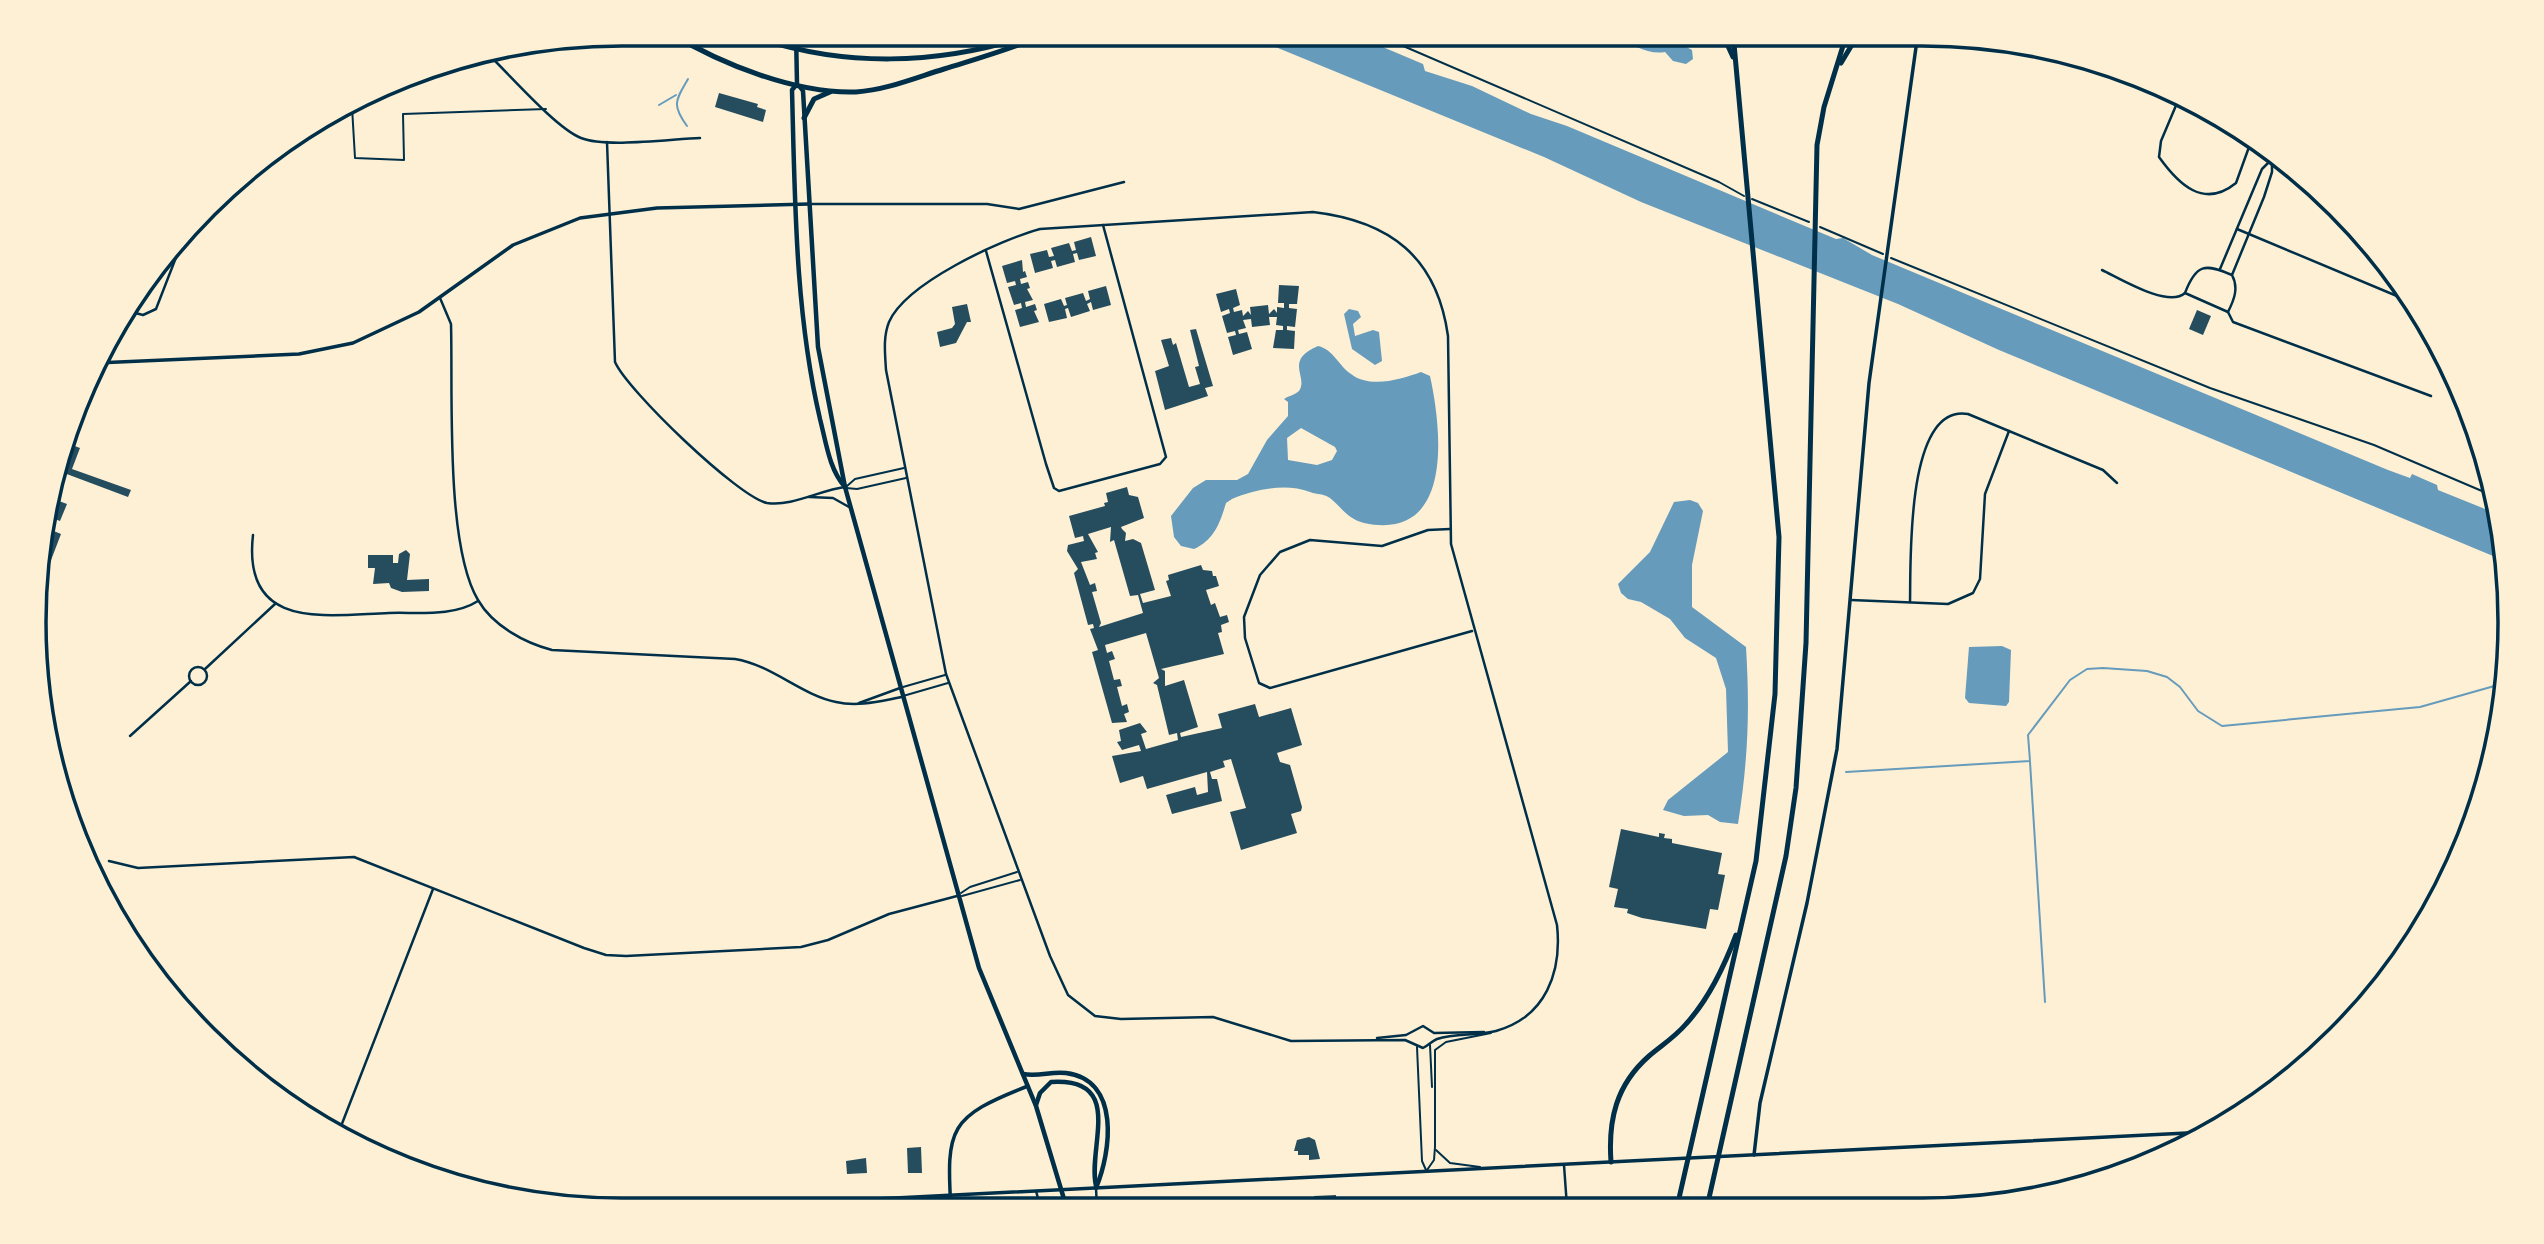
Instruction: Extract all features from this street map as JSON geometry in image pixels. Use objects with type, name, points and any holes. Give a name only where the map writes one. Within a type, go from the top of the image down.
[{"type":"highway","points":[[695,46],[728,63],[797,83],[844,92]]},
{"type":"highway","points":[[790,46],[815,53],[883,59],[962,53],[988,46]]},
{"type":"highway","points":[[804,118],[818,96],[889,86],[1010,46]]},
{"type":"highway","points":[[1728,46],[1735,63]]},
{"type":"highway","points":[[1679,1198],[1756,861],[1767,783],[1779,605],[1779,537],[1734,46]]},
{"type":"highway","points":[[1709,1198],[1786,856],[1796,788],[1806,643],[1814,201],[1824,107],[1843,46]]},
{"type":"highway","points":[[1836,71],[1851,46]]},
{"type":"highway","points":[[1611,1162],[1611,1121],[1619,1092],[1635,1069],[1674,1037],[1704,1001],[1743,916]]},
{"type":"main road","points":[[796,46],[797,83],[792,90],[801,307],[813,388],[835,475],[845,487]]},
{"type":"main road","points":[[797,83],[803,91],[818,347],[845,487],[957,896],[986,989],[1036,1106],[1065,1198]]},
{"type":"main road","points":[[1023,1074],[1035,1077],[1068,1073],[1082,1078],[1102,1097],[1109,1120],[1102,1174],[1096,1188]]},
{"type":"main road","points":[[1036,1106],[1040,1093],[1051,1082],[1083,1088],[1092,1096],[1101,1121],[1093,1173],[1096,1188]]},
{"type":"street","points":[[1754,1155],[1763,1091],[1831,788],[1878,313],[1916,46]]},
{"type":"street","points":[[495,60],[575,135],[588,141],[700,138]]},
{"type":"street","points":[[2176,105],[2161,141],[2159,157],[2168,170],[2196,193],[2212,196],[2236,183],[2249,148]]},
{"type":"street","points":[[607,142],[615,362],[624,380],[748,495],[776,503],[845,487]]},
{"type":"street","points":[[2220,269],[2262,169],[2269,162]]},
{"type":"street","points":[[2228,312],[2236,287],[2232,275],[2272,172],[2271,164]]},
{"type":"street","points":[[107,363],[285,355],[326,350],[386,330],[440,298],[500,253],[526,238],[567,221],[609,212],[796,204],[987,204],[1019,209],[1124,182]]},
{"type":"street","points":[[1313,212],[1346,217],[1372,225],[1407,248],[1430,278],[1444,309],[1448,337],[1451,544],[1473,631],[1557,925],[1560,951],[1546,994],[1513,1026],[1494,1032],[1439,1039],[1430,1044],[1415,1045],[1405,1040],[1291,1041],[1213,1017],[1122,1019],[1096,1016],[1078,1006],[1060,982],[948,684],[886,370],[884,343],[889,322],[906,297],[986,251],[1019,235],[1040,229],[1103,225],[1313,212]]},
{"type":"street","points":[[986,251],[1054,488],[1059,491],[1160,464],[1164,462],[1167,451],[1103,225]]},
{"type":"street","points":[[2237,229],[2396,294]]},
{"type":"street","points":[[136,313],[143,315],[156,309],[176,258]]},
{"type":"street","points":[[2102,270],[2160,296],[2173,299],[2185,293],[2195,271],[2209,267],[2232,275]]},
{"type":"street","points":[[2185,293],[2228,312],[2233,322],[2431,396]]},
{"type":"street","points":[[440,298],[451,324],[459,536],[468,577],[478,601],[509,630],[540,646],[569,651],[735,659],[758,666],[831,701],[859,703],[902,697]]},
{"type":"street","points":[[1910,602],[1916,487],[1936,427],[1949,415],[1962,413],[2009,431],[2103,470],[2117,483]]},
{"type":"street","points":[[1851,600],[1958,602],[1977,588],[1985,494],[2009,431]]},
{"type":"street","points":[[803,498],[836,498],[851,508]]},
{"type":"street","points":[[1450,529],[1428,530],[1382,545],[1310,540],[1287,548],[1274,557],[1257,582],[1244,617],[1244,632],[1259,683],[1266,688],[1473,631]]},
{"type":"street","points":[[253,535],[252,559],[262,590],[275,604],[294,614],[308,616],[459,611],[478,601]]},
{"type":"street","points":[[205,669],[275,604]]},
{"type":"street","points":[[130,736],[191,681],[191,670],[199,667],[205,669],[208,675],[204,683],[196,685],[191,681]]},
{"type":"street","points":[[859,703],[900,688]]},
{"type":"street","points":[[109,861],[138,867],[348,857],[584,948],[606,955],[626,956],[800,947],[828,940],[890,914],[957,896]]},
{"type":"street","points":[[341,1125],[433,889]]},
{"type":"street","points":[[1369,1040],[1413,1032],[1423,1026],[1432,1032],[1494,1032]]},
{"type":"street","points":[[1413,1032],[1415,1045]]},
{"type":"street","points":[[1430,1044],[1432,1032]]},
{"type":"street","points":[[951,1195],[948,1154],[957,1126],[979,1108],[1028,1086]]},
{"type":"street","points":[[892,1198],[2188,1133]]},
{"type":"street","points":[[1564,1165],[1566,1198]]},
{"type":"street","points":[[1096,1188],[1096,1198]]},
{"type":"street","points":[[1036,1191],[1038,1198]]},
{"type":"lane","points":[[352,113],[355,158],[387,161],[404,160],[402,114],[546,109]]},
{"type":"lane","points":[[845,487],[855,479],[905,468]]},
{"type":"lane","points":[[845,487],[857,489],[907,478]]},
{"type":"lane","points":[[900,688],[946,674]]},
{"type":"lane","points":[[902,697],[948,684]]},
{"type":"lane","points":[[957,896],[970,887],[1018,872]]},
{"type":"lane","points":[[957,896],[970,896],[1021,880]]},
{"type":"lane","points":[[1433,1095],[1433,1056],[1437,1047],[1494,1032]]},
{"type":"lane","points":[[1426,1171],[1434,1160],[1435,1147],[1430,1044]]},
{"type":"lane","points":[[1415,1045],[1422,1161],[1426,1171]]},
{"type":"lane","points":[[1435,1147],[1450,1163],[1492,1168]]},
{"type":"path","points":[[1403,46],[1905,264],[2210,388],[2374,445],[2483,491]]},
{"type":"water","points":[[1273,46],[1380,46],[1423,64],[1425,71],[1472,86],[1531,114],[1567,126],[1836,239],[1843,238],[1872,255],[2388,470],[2410,478],[2412,474],[2437,485],[2438,490],[2487,510],[2495,557],[1999,350],[1898,304],[1641,202],[1544,157]]},
{"type":"water","points":[[1636,46],[1685,46],[1692,50],[1693,59],[1686,64],[1673,61],[1665,52]]},
{"type":"water","points":[[1349,309],[1358,311],[1361,317],[1353,324],[1355,336],[1373,330],[1379,332],[1382,361],[1375,365],[1352,349],[1344,314]]},
{"type":"water","points":[[1318,346],[1323,348],[1351,374],[1367,381],[1396,380],[1421,372],[1430,376],[1438,452],[1435,477],[1428,499],[1414,516],[1393,524],[1364,523],[1349,516],[1325,495],[1291,488],[1261,490],[1241,495],[1226,503],[1215,530],[1207,541],[1194,549],[1181,546],[1174,537],[1171,516],[1193,488],[1206,480],[1237,480],[1248,474],[1267,440],[1288,416],[1288,402],[1284,399],[1299,391],[1299,363],[1308,352]],"holes":[[[1301,428],[1335,447],[1337,451],[1332,460],[1317,465],[1288,460],[1287,438]]]},
{"type":"water","points":[[1690,500],[1698,503],[1703,511],[1692,565],[1692,607],[1746,647],[1747,736],[1738,824],[1720,822],[1708,815],[1684,816],[1663,810],[1668,800],[1728,752],[1726,689],[1716,658],[1685,638],[1670,619],[1641,602],[1628,599],[1621,593],[1618,584],[1650,552],[1674,502]]},
{"type":"water","points":[[2002,646],[2011,650],[2009,702],[2006,706],[1969,703],[1965,698],[1969,647]]},
{"type":"building","points":[[719,93],[758,104],[757,107],[766,110],[763,122],[715,107]]},
{"type":"building","points":[[1091,237],[1096,256],[1079,260],[1077,253],[1073,254],[1075,262],[1057,267],[1055,260],[1051,261],[1053,268],[1035,273],[1030,254],[1047,250],[1049,257],[1054,256],[1051,248],[1069,243],[1072,251],[1076,250],[1074,242]]},
{"type":"building","points":[[1022,260],[1023,272],[1025,271],[1027,277],[1020,279],[1021,284],[1028,282],[1030,288],[1027,289],[1033,300],[1025,302],[1026,307],[1035,304],[1037,310],[1034,311],[1039,322],[1020,327],[1015,310],[1022,308],[1021,303],[1014,305],[1008,287],[1016,285],[1015,281],[1007,283],[1002,266]]},
{"type":"building","points":[[1279,285],[1299,286],[1297,304],[1289,304],[1289,308],[1297,309],[1295,327],[1287,326],[1287,330],[1295,331],[1294,349],[1273,348],[1276,330],[1283,330],[1283,326],[1276,325],[1277,317],[1269,317],[1270,325],[1252,327],[1251,319],[1243,320],[1246,328],[1238,330],[1239,334],[1247,332],[1252,349],[1233,355],[1228,337],[1236,335],[1235,331],[1227,333],[1222,316],[1230,313],[1229,309],[1221,312],[1216,294],[1236,289],[1240,305],[1233,308],[1234,312],[1242,310],[1243,316],[1248,311],[1251,315],[1250,307],[1268,305],[1269,314],[1274,309],[1277,313],[1277,307],[1284,308],[1284,303],[1278,303]]},
{"type":"building","points":[[1106,286],[1111,305],[1093,310],[1091,302],[1087,304],[1090,311],[1071,317],[1068,308],[1065,309],[1067,318],[1049,322],[1044,304],[1061,299],[1064,306],[1067,305],[1065,298],[1083,293],[1086,301],[1090,299],[1088,291]]},
{"type":"building","points":[[967,304],[971,322],[967,322],[956,343],[940,347],[937,332],[952,328],[955,324],[952,307]]},
{"type":"building","points":[[2197,310],[2211,316],[2203,335],[2189,329]]},
{"type":"building","points":[[1196,329],[1213,386],[1205,388],[1208,396],[1165,410],[1155,371],[1169,366],[1161,340],[1171,338],[1173,345],[1176,343],[1189,387],[1200,384],[1195,367],[1199,366],[1190,330]]},
{"type":"building","points":[[73,446],[80,448],[72,469],[131,490],[128,497],[65,473]]},
{"type":"building","points":[[1127,487],[1129,495],[1138,497],[1144,518],[1121,527],[1126,533],[1125,541],[1133,539],[1141,543],[1155,590],[1140,594],[1143,603],[1171,596],[1166,581],[1169,580],[1168,575],[1201,565],[1203,570],[1212,571],[1213,576],[1216,576],[1219,586],[1206,590],[1211,605],[1215,603],[1220,617],[1227,615],[1229,622],[1221,625],[1222,632],[1218,633],[1224,654],[1161,669],[1165,671],[1165,686],[1184,680],[1198,727],[1180,733],[1181,737],[1222,728],[1218,714],[1255,704],[1259,717],[1291,708],[1302,745],[1277,753],[1280,762],[1290,765],[1302,807],[1301,811],[1291,814],[1297,833],[1241,850],[1230,812],[1246,808],[1231,759],[1223,761],[1225,767],[1210,772],[1212,779],[1217,779],[1222,801],[1172,814],[1166,795],[1195,787],[1197,795],[1208,792],[1207,772],[1147,789],[1143,776],[1120,783],[1112,756],[1141,751],[1139,745],[1122,750],[1117,742],[1121,741],[1119,730],[1140,723],[1147,732],[1141,734],[1146,749],[1178,740],[1177,733],[1169,735],[1157,685],[1153,683],[1159,678],[1146,633],[1105,645],[1107,653],[1112,651],[1115,659],[1109,661],[1114,680],[1120,679],[1122,686],[1117,687],[1122,706],[1127,704],[1129,712],[1124,714],[1127,722],[1112,723],[1092,652],[1098,650],[1090,629],[1094,628],[1093,624],[1088,625],[1074,573],[1078,569],[1067,551],[1068,545],[1084,541],[1083,536],[1075,538],[1069,516],[1105,506],[1104,503],[1108,502],[1106,493]],"holes":[[[1111,527],[1110,542],[1114,540],[1130,596],[1138,595],[1143,613],[1099,627],[1101,623],[1092,592],[1097,591],[1095,583],[1090,585],[1081,562],[1097,559],[1095,553],[1098,552],[1088,534]]]},
{"type":"building","points":[[59,501],[67,504],[60,521],[55,519]]},
{"type":"building","points":[[53,531],[61,534],[48,567]]},
{"type":"building","points":[[406,550],[410,554],[407,580],[429,579],[429,591],[402,592],[391,588],[389,583],[373,584],[375,568],[368,568],[368,555],[393,555],[393,563],[398,563],[399,554]]},
{"type":"building","points":[[1621,829],[1659,837],[1659,833],[1665,834],[1664,838],[1672,839],[1672,843],[1722,853],[1718,874],[1725,875],[1718,910],[1710,909],[1706,929],[1642,918],[1627,913],[1628,909],[1614,907],[1618,889],[1609,887]]},
{"type":"building","points":[[1309,1137],[1315,1140],[1320,1159],[1309,1160],[1309,1155],[1298,1155],[1298,1151],[1294,1151],[1297,1140]]},
{"type":"building","points":[[921,1147],[922,1173],[908,1173],[907,1148]]},
{"type":"building","points":[[866,1158],[867,1173],[847,1174],[846,1161]]},
{"type":"building","points":[[1336,1195],[1336,1198],[1314,1198]]},
{"type":"waterway","points":[[687,126],[677,102],[688,79]]},
{"type":"waterway","points":[[659,105],[676,95]]},
{"type":"waterway","points":[[1846,772],[2030,761],[2028,735],[2070,680],[2087,669],[2147,671],[2167,677],[2180,687],[2198,711],[2222,726],[2420,707],[2495,686]]},
{"type":"waterway","points":[[2030,762],[2045,1002]]}]
